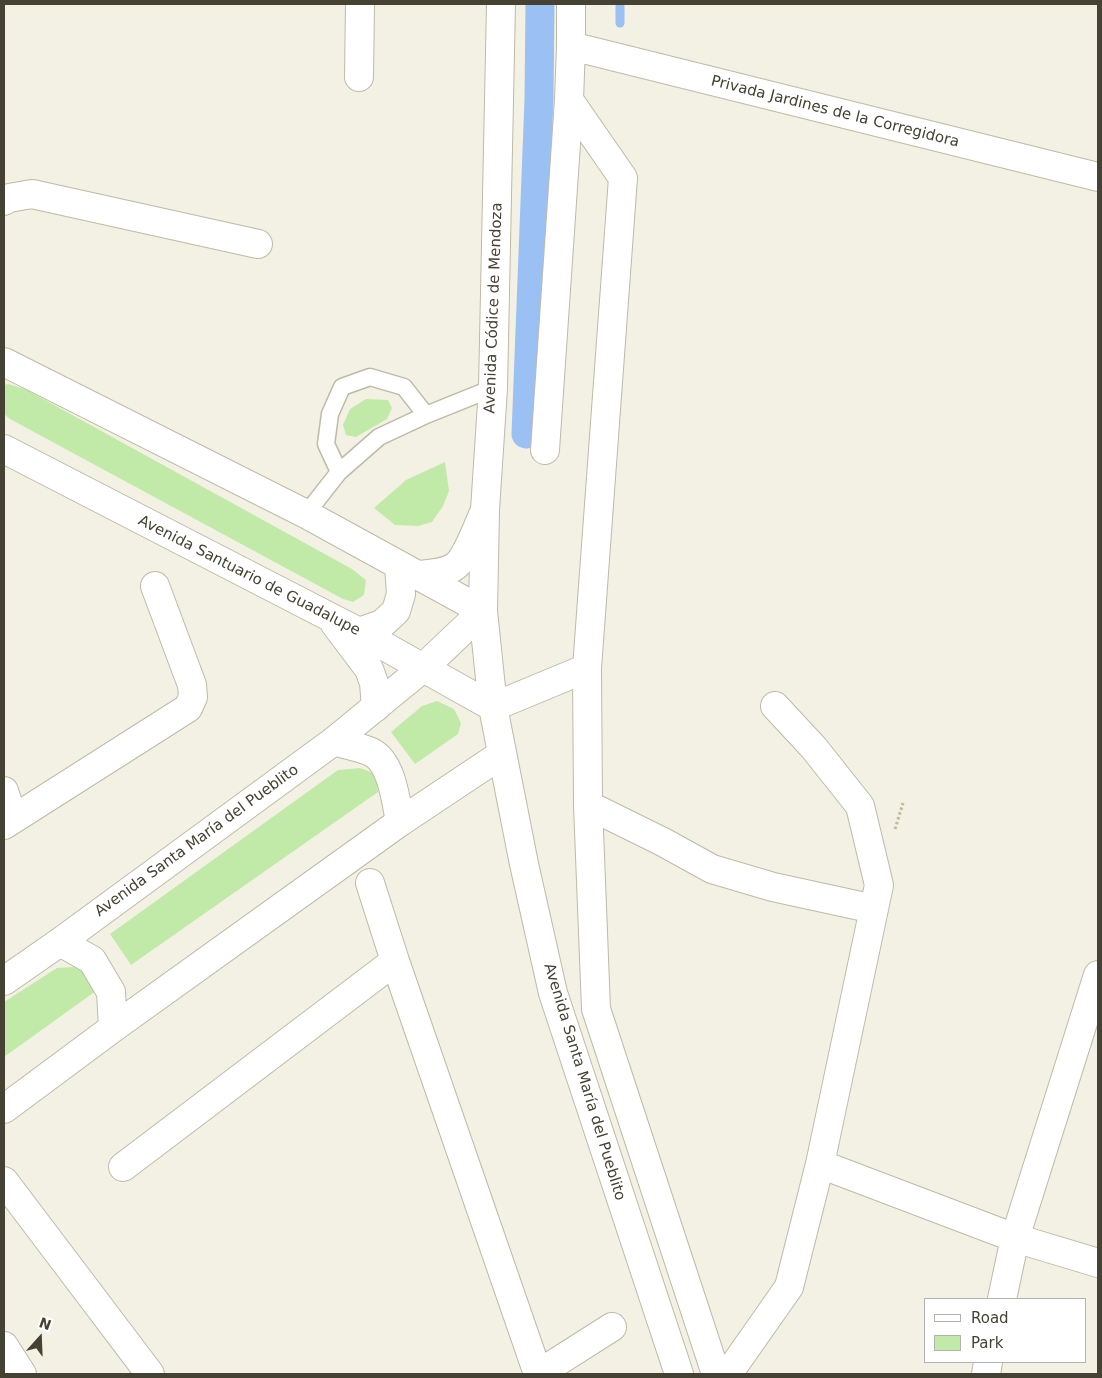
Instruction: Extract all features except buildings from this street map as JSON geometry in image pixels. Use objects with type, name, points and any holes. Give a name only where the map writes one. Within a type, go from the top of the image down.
[{"type":"street","points":[[359,77],[360,4]]},
{"type":"street","name":"Avenida Códice de Mendoza","points":[[493,706],[483,611],[486,510],[493,388],[501,4]]},
{"type":"street","points":[[545,450],[569,100],[571,4]]},
{"type":"street","name":"Privada Jardines de la Corregidora","points":[[571,46],[1098,177]]},
{"type":"street","points":[[569,100],[623,178],[587,668],[588,805],[596,1009],[716,1374]]},
{"type":"street","points":[[4,201],[9,198],[32,194],[258,244]]},
{"type":"street","points":[[4,362],[306,514],[483,611],[423,668]]},
{"type":"street","name":"Avenida Santuario de Guadalupe","points":[[4,449],[359,632],[493,706]]},
{"type":"street","points":[[407,570],[438,573],[455,567],[465,554],[486,510]]},
{"type":"street","points":[[359,632],[382,624],[396,611],[407,570]]},
{"type":"street","points":[[4,791],[8,822],[188,708],[193,698],[192,685],[155,586]]},
{"type":"street","points":[[330,617],[369,669],[374,683],[376,707]]},
{"type":"street","name":"Avenida Santa María del Pueblito","points":[[4,981],[334,741],[423,668]]},
{"type":"street","points":[[493,706],[587,668]]},
{"type":"street","name":"Avenida Santa María del Pueblito","points":[[493,706],[524,864],[553,993],[678,1374]]},
{"type":"street","points":[[728,1374],[789,1287],[820,1164],[879,885],[860,806],[814,748],[775,706]]},
{"type":"street","points":[[334,741],[372,753],[384,764],[392,783],[400,822]]},
{"type":"street","points":[[4,1109],[113,1028],[400,822],[502,754]]},
{"type":"street","points":[[588,805],[663,842],[712,869],[773,887],[874,909]]},
{"type":"street","points":[[370,883],[395,961],[538,1374],[612,1327]]},
{"type":"street","points":[[60,942],[92,960],[111,992],[113,1028]]},
{"type":"street","points":[[123,1167],[395,961]]},
{"type":"street","points":[[1002,1298],[1015,1238],[1098,975]]},
{"type":"street","points":[[820,1164],[1015,1238],[1098,1263]]},
{"type":"street","points":[[4,1181],[150,1374]]},
{"type":"street","points":[[4,1346],[22,1374]]},
{"type":"lane","points":[[339,472],[326,444],[330,414],[342,387],[370,377],[404,387],[426,415]]},
{"type":"lane","points":[[306,514],[339,472],[379,437],[426,415],[493,388]]},
{"type":"green space","points":[[8,384],[25,389],[352,569],[366,580],[364,595],[353,602],[343,599],[10,419],[4,414],[4,385]]},
{"type":"green space","points":[[366,399],[388,400],[392,408],[387,419],[356,437],[346,435],[343,425],[350,409]]},
{"type":"green space","points":[[445,462],[449,491],[443,506],[432,522],[418,526],[395,525],[374,508],[406,480]]},
{"type":"green space","points":[[437,701],[454,709],[461,723],[458,734],[415,764],[391,732],[422,706]]},
{"type":"green space","points":[[360,768],[376,774],[378,792],[131,965],[110,934],[338,770]]},
{"type":"green space","points":[[74,967],[91,975],[96,991],[4,1057],[4,1002],[57,968]]},
{"type":"waterway","points":[[526,434],[539,99],[540,4]]},
{"type":"waterway","points":[[620,4],[620,23]]}]
